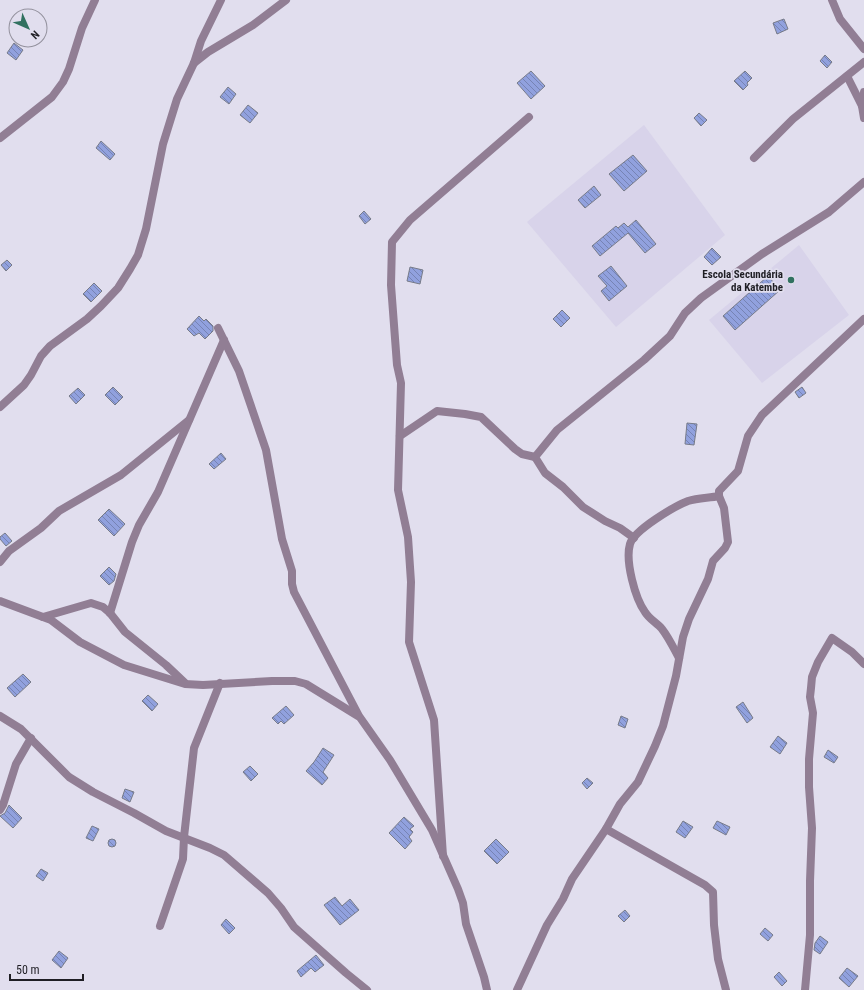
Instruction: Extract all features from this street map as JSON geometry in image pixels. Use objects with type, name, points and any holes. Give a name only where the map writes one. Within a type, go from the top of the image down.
[{"type":"street","points":[[0,138],[52,97],[63,82],[82,28],[95,0]]},
{"type":"street","points":[[0,407],[24,385],[41,356],[50,346],[87,319],[118,288],[138,255],[146,229],[163,144],[177,99],[194,63],[201,41],[220,0]]},
{"type":"street","points":[[194,63],[208,52],[253,25],[286,0]]},
{"type":"street","points":[[832,0],[840,19],[864,49]]},
{"type":"street","points":[[754,158],[793,119],[864,62]]},
{"type":"street","points":[[847,76],[862,106],[864,118]]},
{"type":"street","points":[[862,106],[864,92]]},
{"type":"street","points":[[443,856],[434,720],[409,642],[411,582],[408,537],[398,490],[401,383],[397,365],[390,285],[392,242],[410,220],[529,117]]},
{"type":"street","points":[[535,457],[557,430],[644,360],[670,336],[685,313],[701,298],[762,254],[830,212],[864,182]]},
{"type":"street","points":[[517,990],[547,925],[563,899],[572,879],[606,829],[620,804],[638,782],[663,726],[683,637],[689,619],[708,579],[713,561],[725,548],[728,542],[724,508],[719,496],[719,491],[738,471],[748,436],[762,415],[864,319]]},
{"type":"street","points":[[218,328],[239,371],[266,450],[282,539],[292,571],[292,584],[294,592],[359,716],[390,760],[432,830],[458,889],[466,924],[487,990]]},
{"type":"street","points":[[110,613],[132,542],[139,525],[158,492],[224,340]]},
{"type":"street","points":[[400,436],[437,411],[481,417],[515,449],[522,454],[535,457],[545,473],[563,487],[583,507],[605,521],[620,528],[634,538]]},
{"type":"street","points":[[0,562],[9,551],[41,528],[59,511],[121,475],[190,419]]},
{"type":"street","points":[[679,658],[662,629],[645,614],[637,597],[632,579],[629,558],[630,543],[650,523],[670,510],[688,501],[719,496]]},
{"type":"street","points":[[0,601],[51,620],[80,642],[124,665],[185,684],[203,685],[220,683],[295,681],[306,684],[359,716]]},
{"type":"street","points":[[43,617],[91,603],[102,607],[110,613],[125,632],[166,665],[185,684]]},
{"type":"street","points":[[805,990],[810,935],[812,828],[808,787],[809,759],[814,713],[810,697],[812,677],[818,662],[832,638],[852,652],[864,664]]},
{"type":"street","points":[[160,926],[183,859],[194,748],[220,683]]},
{"type":"street","points":[[0,716],[21,729],[69,777],[93,792],[166,831],[184,837],[224,855],[268,894],[281,908],[294,927],[367,990]]},
{"type":"street","points":[[0,810],[16,764],[31,738]]},
{"type":"street","points":[[606,829],[705,884],[713,892],[714,925],[718,959],[726,990]]},
{"type":"shaded area","points":[[644,125],[725,235],[616,327],[527,222]]},
{"type":"shaded area","name":"Escola Secundária da Katembe","points":[[799,245],[849,315],[762,383],[709,320]]},
{"type":"building","points":[[784,19],[788,29],[777,34],[773,23]]},
{"type":"building","points":[[10,48],[20,48],[23,50],[16,60],[7,53]]},
{"type":"building","points":[[825,55],[832,62],[827,68],[820,61]]},
{"type":"building","points":[[531,71],[545,86],[531,99],[517,83]]},
{"type":"building","points":[[745,71],[752,78],[743,90],[734,81]]},
{"type":"building","points":[[228,87],[236,94],[229,104],[220,97]]},
{"type":"building","points":[[248,105],[258,113],[250,123],[240,115]]},
{"type":"building","points":[[699,113],[707,120],[701,126],[694,118]]},
{"type":"building","points":[[101,141],[115,154],[110,160],[96,148]]},
{"type":"building","points":[[633,155],[647,171],[624,191],[609,174]]},
{"type":"building","points":[[594,186],[601,195],[585,208],[578,200]]},
{"type":"building","points":[[364,211],[371,219],[365,224],[359,216]]},
{"type":"building","points":[[636,220],[656,244],[645,253],[628,233],[600,256],[592,246],[616,226],[618,228],[624,223],[628,227]]},
{"type":"building","points":[[712,248],[721,257],[712,265],[704,257]]},
{"type":"building","points":[[7,260],[12,265],[6,271],[1,265]]},
{"type":"building","points":[[611,266],[627,286],[609,301],[601,291],[607,286],[598,276]]},
{"type":"building","points":[[410,267],[423,270],[420,284],[407,281]]},
{"type":"building","points":[[768,276],[780,290],[735,330],[723,316]]},
{"type":"building","points":[[94,283],[102,291],[91,302],[83,294]]},
{"type":"building","points":[[562,310],[570,318],[561,327],[553,319]]},
{"type":"building","points":[[199,316],[204,321],[206,319],[213,326],[213,331],[205,339],[199,333],[194,336],[187,329]]},
{"type":"building","points":[[113,387],[123,397],[115,405],[105,395]]},
{"type":"building","points":[[802,387],[806,393],[799,398],[795,392]]},
{"type":"building","points":[[78,388],[85,395],[76,404],[69,396]]},
{"type":"building","points":[[687,423],[697,424],[694,445],[685,444]]},
{"type":"building","points":[[221,453],[226,459],[214,469],[209,464]]},
{"type":"building","points":[[109,509],[125,524],[114,536],[98,520]]},
{"type":"building","points":[[5,533],[12,541],[6,546],[0,539],[0,537]]},
{"type":"building","points":[[109,567],[116,574],[114,581],[109,585],[100,576]]},
{"type":"building","points":[[23,674],[31,682],[15,697],[7,688]]},
{"type":"building","points":[[148,695],[158,704],[152,711],[142,701]]},
{"type":"building","points":[[743,702],[753,718],[747,723],[736,707]]},
{"type":"building","points":[[286,706],[294,715],[284,724],[281,721],[278,724],[272,718]]},
{"type":"building","points":[[621,716],[628,719],[625,728],[618,725]]},
{"type":"building","points":[[778,736],[787,743],[780,754],[770,747]]},
{"type":"building","points":[[323,748],[334,755],[323,772],[328,778],[322,785],[306,771]]},
{"type":"building","points":[[828,750],[838,757],[834,763],[824,757]]},
{"type":"building","points":[[250,766],[258,774],[251,781],[243,772]]},
{"type":"building","points":[[587,778],[593,783],[587,789],[582,783]]},
{"type":"building","points":[[125,789],[134,792],[130,802],[122,798]]},
{"type":"building","points":[[9,805],[22,818],[13,828],[0,816],[5,813]]},
{"type":"building","points":[[404,817],[414,826],[410,829],[413,832],[409,837],[412,841],[405,849],[389,833]]},
{"type":"building","points":[[683,821],[693,827],[685,838],[676,832]]},
{"type":"building","points":[[717,821],[730,827],[726,835],[713,828]]},
{"type":"building","points":[[92,826],[99,829],[93,841],[86,838]]},
{"type":"building","points":[[110,839],[114,839],[116,843],[114,847],[110,847],[108,845],[108,841]]},
{"type":"building","points":[[496,839],[509,852],[497,864],[484,851]]},
{"type":"building","points":[[41,869],[48,873],[43,881],[36,876]]},
{"type":"building","points":[[335,897],[342,906],[350,899],[359,910],[340,925],[324,905]]},
{"type":"building","points":[[625,910],[630,916],[624,922],[618,916]]},
{"type":"building","points":[[226,919],[235,928],[229,934],[221,925]]},
{"type":"building","points":[[765,928],[773,935],[768,941],[760,934]]},
{"type":"building","points":[[820,936],[828,942],[820,954],[814,950],[815,943]]},
{"type":"building","points":[[59,951],[68,958],[61,968],[52,960]]},
{"type":"building","points":[[316,955],[324,965],[315,972],[311,968],[301,977],[297,971]]},
{"type":"building","points":[[847,968],[858,976],[849,987],[839,978]]},
{"type":"building","points":[[779,972],[787,981],[782,986],[774,977]]},
{"type":"place","name":"Escola Secundária da Katembe","points":[[791,280]]}]
